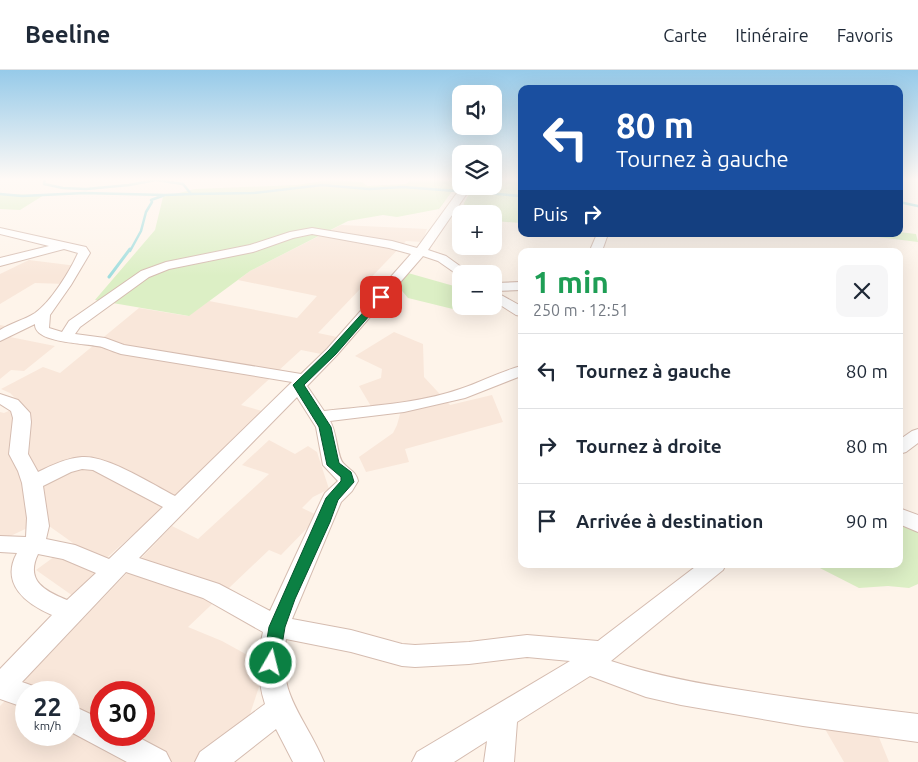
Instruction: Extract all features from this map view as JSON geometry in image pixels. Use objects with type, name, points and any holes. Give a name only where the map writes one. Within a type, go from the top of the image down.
[{"type":"street","points":[[15,691],[1,685],[71,612],[332,352],[419,253],[449,211]]},
{"type":"street","points":[[0,231],[82,250],[84,253],[61,293],[43,315],[0,337]]},
{"type":"street","points":[[66,337],[74,324],[145,274],[166,266],[252,248],[290,235],[312,231],[392,245],[397,248],[437,256],[452,266]]},
{"type":"street","points":[[0,237],[14,234]]},
{"type":"street","points":[[0,262],[64,246]]},
{"type":"street","points":[[397,248],[406,267]]},
{"type":"street","points":[[502,287],[518,286]]},
{"type":"street","points":[[502,300],[518,310]]},
{"type":"street","points":[[43,315],[42,330],[66,337],[301,382]]},
{"type":"street","points":[[319,417],[404,408],[465,393],[505,375],[518,372]]},
{"type":"street","points":[[301,382],[328,434],[333,465],[347,475],[348,482],[332,498],[277,627],[271,663],[272,676],[280,709],[309,762]]},
{"type":"street","points":[[0,399],[15,404],[22,415],[23,423],[18,450],[19,458],[28,470],[38,531],[22,565],[26,583],[46,602],[71,612]]},
{"type":"street","points":[[31,484],[72,464],[80,462],[93,463],[178,506]]},
{"type":"street","points":[[903,517],[918,524]]},
{"type":"street","points":[[0,544],[32,545],[75,553],[211,591],[277,627],[351,641],[402,655],[416,656],[527,646],[595,658],[646,685],[681,693],[803,713],[918,728]]},
{"type":"street","points":[[427,762],[595,658],[710,568]]},
{"type":"street","points":[[210,762],[280,709]]},
{"type":"street","points":[[499,762],[504,715]]},
{"type":"street","points":[[126,746],[156,762]]},
{"type":"shaded area","points":[[341,225],[427,229],[422,242],[406,241],[318,333],[337,337],[321,354],[301,350],[241,405],[262,411],[199,476],[93,570],[98,573],[73,596],[36,570],[73,543],[42,521],[0,541],[0,412],[4,413],[22,405],[10,393],[1,389],[43,367],[60,373],[139,308],[188,316],[209,301],[297,318],[317,296],[238,280],[250,271]]},
{"type":"shaded area","points":[[29,260],[77,266],[66,284],[35,283],[0,304],[0,274]]},
{"type":"shaded area","points":[[0,325],[16,328],[5,336],[55,346],[24,371],[11,370],[0,379]]},
{"type":"shaded area","points":[[394,332],[423,344],[424,377],[450,405],[492,395],[503,422],[405,449],[409,462],[366,472],[359,457],[393,433],[402,407],[372,408],[359,386],[381,378],[382,369],[355,356]]},
{"type":"shaded area","points":[[269,440],[295,454],[308,446],[317,452],[329,489],[313,497],[302,508],[319,516],[281,555],[269,550],[188,627],[222,641],[271,668],[260,684],[234,762],[0,762],[0,706],[15,690],[15,746],[80,746],[80,681],[24,681],[172,526],[198,539],[269,474],[242,465]]},
{"type":"shaded area","points":[[825,729],[876,730],[889,762],[844,762]]},
{"type":"green space","points":[[160,211],[427,211],[397,217],[383,215],[348,221],[250,271],[189,316],[95,300],[155,230]]},
{"type":"green space","points":[[502,211],[518,211],[518,223],[502,222]]},
{"type":"green space","points":[[903,232],[916,234],[918,242],[878,237],[903,237]]},
{"type":"green space","points":[[408,273],[452,285],[452,309],[408,298],[398,286]]},
{"type":"green space","points":[[903,518],[918,524],[918,584],[909,588],[888,586],[859,588],[820,568],[903,568]]},
{"type":"waterway","points":[[130,251],[141,231],[146,211]]},
{"type":"waterway","points":[[109,277],[130,249]]},
{"type":"route","points":[[271,663],[277,627],[287,599],[313,545],[332,498],[348,482],[347,475],[333,465],[325,427],[298,385],[332,352],[381,297]]}]
